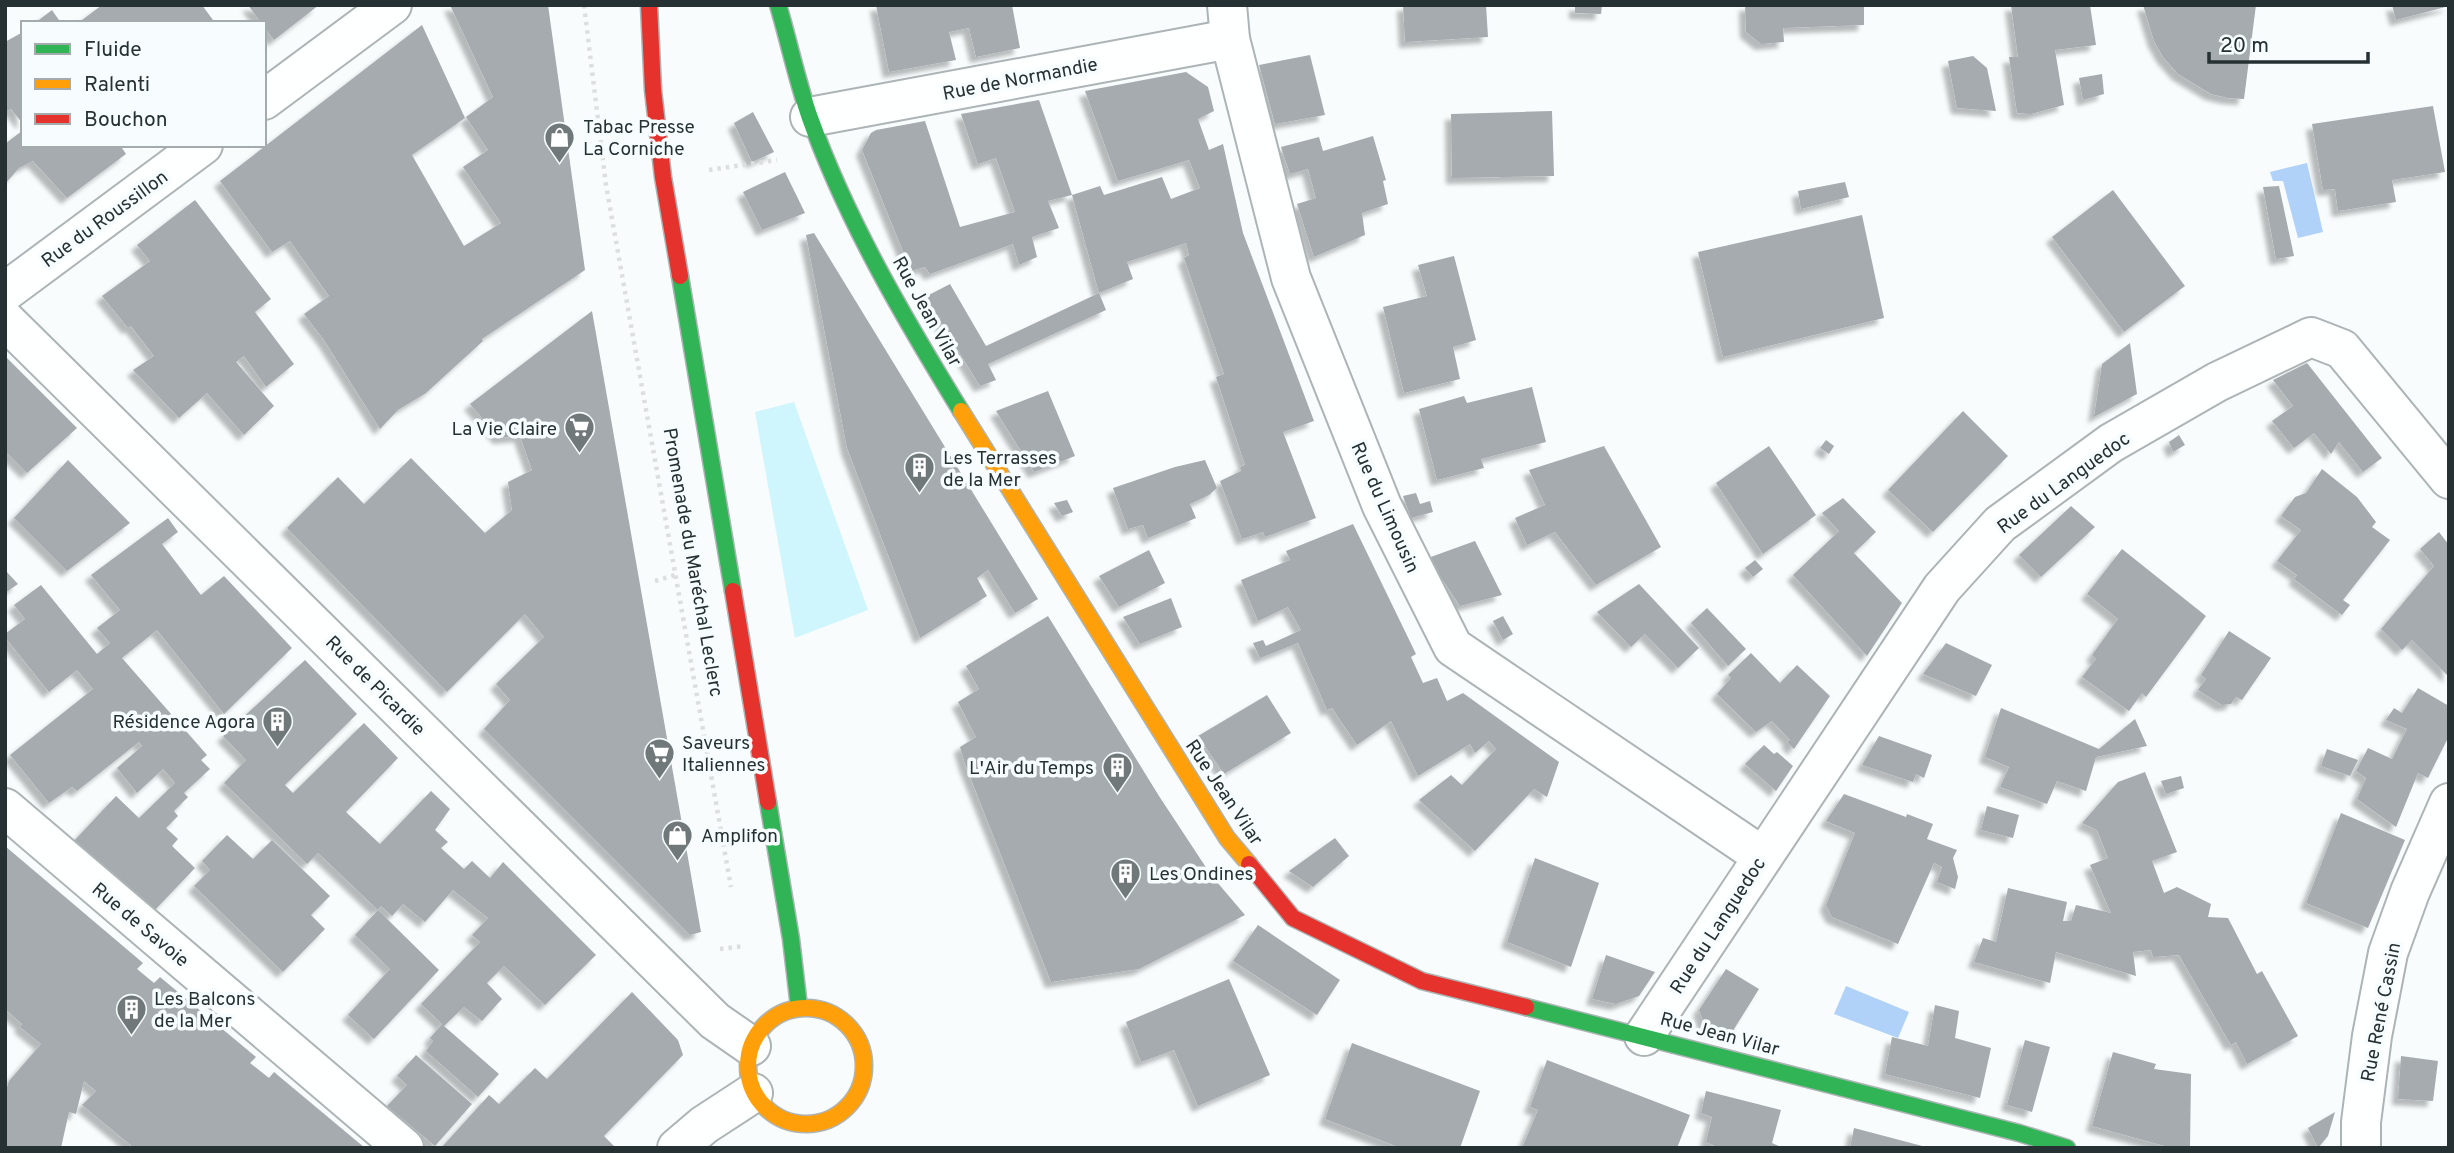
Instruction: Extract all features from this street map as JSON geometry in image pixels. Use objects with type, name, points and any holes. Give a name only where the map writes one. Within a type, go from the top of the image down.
[{"type":"street","points":[[266,99],[392,5]]},
{"type":"street","points":[[632,5],[653,90]]},
{"type":"street","points":[[649,5],[653,90]]},
{"type":"street","name":"Rue Jean Vilar","points":[[778,5],[810,117],[841,192],[910,328],[1227,838],[1293,918],[1422,981],[1644,1035],[2019,1133],[2067,1148]]},
{"type":"street","name":"Rue de Normandie","points":[[810,117],[1229,22]]},
{"type":"street","name":"Rue du Limousin","points":[[1229,22],[1291,278],[1382,506],[1453,647],[1762,856]]},
{"type":"street","name":"Promenade du Maréchal Leclerc","points":[[653,90],[663,177],[791,939],[799,1007]]},
{"type":"street","name":"Rue du Roussillon","points":[[5,292],[200,147]]},
{"type":"street","name":"Rue de Picardie","points":[[5,320],[715,1021],[751,1046]]},
{"type":"street","name":"Rue du Languedoc","points":[[1644,1035],[1942,588],[2000,524],[2110,443],[2217,382],[2311,337],[2342,349],[2449,479]]},
{"type":"street","name":"Rue René Cassin","points":[[2361,1148],[2361,1122],[2372,1036],[2388,953],[2410,892],[2449,803]]},
{"type":"street","name":"Rue de Savoie","points":[[5,808],[404,1148]]},
{"type":"street","points":[[799,1007],[816,1008],[845,1022],[856,1034],[862,1049],[864,1067],[862,1083],[843,1112],[827,1121],[811,1124],[786,1120],[764,1107],[753,1093],[747,1062],[758,1032],[783,1012],[799,1007]]},
{"type":"street","points":[[677,1148],[704,1125],[753,1093]]},
{"type":"street","points":[[827,1121],[837,1136]]},
{"type":"path","name":"Promenade du Maréchal Leclerc","points":[[584,5],[606,185],[732,892]]},
{"type":"path","points":[[698,172],[785,159]]},
{"type":"path","points":[[742,946],[744,958]]},
{"type":"shaded area","points":[[794,402],[868,610],[795,638],[755,412]]},
{"type":"water","points":[[2307,163],[2323,232],[2298,238],[2283,181],[2273,181],[2270,172]]},
{"type":"water","points":[[1846,986],[1909,1012],[1898,1038],[1834,1014]]},
{"type":"building","points":[[102,5],[202,5],[213,20],[212,21],[81,21]]},
{"type":"building","points":[[248,5],[319,5],[274,40],[266,30],[266,21],[260,21]]},
{"type":"building","points":[[450,5],[548,5],[585,270],[482,339],[483,341],[426,393],[398,410],[380,429],[324,340],[304,314],[329,296],[290,241],[272,252],[220,181],[422,25],[465,118],[412,155],[464,246],[501,223],[463,167],[488,150],[466,117],[493,97]]},
{"type":"building","points":[[876,5],[1012,5],[1020,48],[976,57],[969,28],[949,32],[956,60],[889,72]]},
{"type":"building","points":[[1403,5],[1486,5],[1488,37],[1405,42]]},
{"type":"building","points":[[1575,5],[1602,5],[1601,14],[1575,13]]},
{"type":"building","points":[[1745,5],[1864,5],[1864,25],[1783,28],[1784,42],[1761,44],[1746,32]]},
{"type":"building","points":[[2011,5],[2090,5],[2096,45],[2055,50],[2064,105],[2031,114],[2017,113],[2009,57],[2018,57]]},
{"type":"building","points":[[2143,5],[2256,5],[2244,99],[2211,94],[2178,74],[2163,57],[2154,41]]},
{"type":"building","points":[[2392,5],[2449,5],[2449,6],[2396,20]]},
{"type":"building","points":[[52,10],[60,21],[38,21]]},
{"type":"building","points":[[21,33],[21,122],[11,109],[5,109],[5,42]]},
{"type":"building","points":[[1310,55],[1325,115],[1275,124],[1259,65]]},
{"type":"building","points":[[1973,56],[1987,68],[1996,111],[1957,108],[1948,61]]},
{"type":"building","points":[[1186,72],[1208,87],[1214,111],[1198,119],[1209,150],[1223,144],[1243,233],[1314,421],[1283,432],[1316,518],[1265,537],[1263,532],[1242,539],[1220,481],[1241,471],[1240,467],[1245,465],[1216,377],[1224,374],[1184,258],[1189,255],[1186,243],[1127,262],[1133,279],[1099,293],[1072,195],[1100,186],[1104,195],[1162,177],[1171,199],[1200,188],[1189,160],[1118,181],[1085,91]]},
{"type":"building","points":[[2102,74],[2104,94],[2083,100],[2079,78]]},
{"type":"building","points":[[1039,100],[1072,195],[1048,201],[1059,228],[1032,237],[1037,257],[1019,265],[1013,244],[930,274],[925,267],[911,271],[862,150],[871,133],[876,130],[925,121],[960,227],[1015,212],[996,158],[978,164],[961,114]]},
{"type":"building","points":[[2433,106],[2445,172],[2392,180],[2396,202],[2338,211],[2335,189],[2323,190],[2312,124]]},
{"type":"building","points":[[1552,111],[1554,176],[1452,178],[1451,114]]},
{"type":"building","points":[[753,112],[774,152],[752,162],[734,123]]},
{"type":"building","points":[[21,132],[21,147],[121,147],[126,154],[67,198],[33,161],[19,168],[5,184],[5,144]]},
{"type":"building","points":[[1373,136],[1386,180],[1383,181],[1388,204],[1362,213],[1365,235],[1314,257],[1297,204],[1316,198],[1308,169],[1290,174],[1281,147],[1319,137],[1323,151]]},
{"type":"building","points":[[785,172],[805,213],[762,230],[743,192]]},
{"type":"building","points":[[1845,182],[1849,197],[1801,209],[1798,191]]},
{"type":"building","points":[[2279,186],[2294,256],[2276,259],[2263,187]]},
{"type":"building","points":[[2113,190],[2185,286],[2124,332],[2052,237]]},
{"type":"building","points":[[195,200],[271,299],[255,312],[294,364],[266,387],[244,356],[236,362],[274,406],[244,435],[207,393],[179,418],[133,370],[154,356],[131,326],[128,328],[102,296],[150,261],[137,245]]},
{"type":"building","points":[[1862,215],[1884,318],[1723,357],[1698,252]]},
{"type":"building","name":"Les Terrasses de la Mer","points":[[814,233],[1038,599],[1015,613],[988,570],[977,578],[987,596],[920,638],[847,448],[806,235]]},
{"type":"building","points":[[1454,256],[1476,340],[1453,347],[1460,379],[1404,393],[1383,307],[1427,296],[1418,265]]},
{"type":"building","points":[[950,284],[986,346],[1099,293],[1106,310],[988,364],[996,380],[980,386],[925,297]]},
{"type":"building","points":[[592,311],[701,932],[690,935],[484,729],[510,700],[496,684],[544,637],[525,614],[447,692],[287,528],[338,477],[364,504],[411,458],[485,533],[512,510],[508,482],[532,470],[520,436],[499,438],[470,404]]},
{"type":"building","points":[[2130,343],[2137,394],[2094,417],[2102,364]]},
{"type":"building","points":[[5,356],[77,428],[27,473],[5,451]]},
{"type":"building","points":[[2307,363],[2382,458],[2363,472],[2339,442],[2331,454],[2314,433],[2294,448],[2272,421],[2293,406],[2273,380]]},
{"type":"building","points":[[1532,387],[1546,442],[1481,459],[1484,468],[1437,480],[1419,409],[1464,396],[1467,403]]},
{"type":"building","points":[[1048,391],[1075,456],[1034,472],[996,411]]},
{"type":"building","points":[[1963,411],[2008,456],[1933,532],[1888,490]]},
{"type":"building","points":[[2179,435],[2185,445],[2173,452],[2169,442]]},
{"type":"building","points":[[1826,440],[1834,446],[1829,454],[1820,448]]},
{"type":"building","points":[[1604,446],[1661,547],[1596,585],[1555,532],[1527,545],[1515,518],[1545,505],[1529,470]]},
{"type":"building","points":[[1769,446],[1816,515],[1763,554],[1716,483]]},
{"type":"building","points":[[68,460],[130,523],[67,571],[14,518]]},
{"type":"building","points":[[1205,460],[1217,488],[1190,504],[1196,518],[1148,538],[1143,525],[1128,529],[1113,488]]},
{"type":"building","points":[[2322,469],[2357,497],[2376,522],[2372,527],[2390,540],[2343,600],[2350,605],[2342,615],[2294,579],[2297,575],[2277,561],[2301,530],[2281,516],[2295,497],[2306,493]]},
{"type":"building","points":[[1416,493],[1420,504],[1430,501],[1433,512],[1411,518],[1403,496]]},
{"type":"building","points":[[1843,498],[1876,532],[1854,553],[1902,603],[1867,656],[1793,575],[1839,531],[1822,513]]},
{"type":"building","points":[[1067,500],[1073,512],[1062,516],[1054,503]]},
{"type":"building","points":[[2071,506],[2095,527],[2041,577],[2019,555]]},
{"type":"building","points":[[168,518],[178,532],[162,544],[201,595],[224,576],[292,648],[224,714],[157,630],[122,658],[207,755],[201,760],[210,769],[184,793],[188,797],[174,811],[178,816],[166,828],[178,839],[172,846],[195,868],[154,911],[73,842],[116,796],[139,818],[175,783],[163,769],[137,793],[117,768],[142,746],[139,742],[77,791],[72,787],[49,803],[10,755],[93,689],[77,670],[49,692],[5,634],[25,619],[14,605],[41,585],[97,654],[110,643],[97,628],[120,610],[91,575]]},
{"type":"building","points":[[1353,524],[1416,654],[1411,657],[1423,683],[1437,678],[1447,701],[1463,693],[1559,762],[1547,797],[1534,789],[1475,851],[1419,800],[1451,775],[1462,785],[1496,749],[1489,741],[1475,753],[1470,744],[1418,776],[1391,721],[1357,745],[1332,708],[1327,710],[1298,643],[1260,658],[1253,643],[1263,640],[1266,646],[1301,630],[1288,607],[1258,621],[1241,580],[1290,560],[1286,551]]},
{"type":"building","points":[[2439,532],[2449,545],[2449,677],[2412,640],[2402,650],[2381,629],[2434,566],[2420,549]]},
{"type":"building","points":[[1475,541],[1502,595],[1460,606],[1428,558]]},
{"type":"building","points":[[2122,549],[2206,616],[2146,697],[2142,693],[2129,711],[2082,677],[2096,659],[2092,655],[2118,619],[2087,594]]},
{"type":"building","points":[[1149,550],[1165,583],[1119,607],[1099,576]]},
{"type":"building","points":[[1755,560],[1763,569],[1753,577],[1745,568]]},
{"type":"building","points":[[5,570],[18,584],[5,593]]},
{"type":"building","points":[[1639,584],[1699,648],[1678,668],[1645,634],[1631,647],[1597,612]]},
{"type":"building","points":[[1171,598],[1182,627],[1140,644],[1123,617]]},
{"type":"building","points":[[1707,608],[1746,649],[1728,666],[1691,623]]},
{"type":"building","points":[[1048,616],[1211,875],[1245,915],[1139,969],[1051,982],[965,764],[960,747],[976,737],[958,702],[979,689],[966,666]]},
{"type":"building","points":[[1503,616],[1513,634],[1503,640],[1493,621]]},
{"type":"building","points":[[2229,631],[2271,658],[2242,700],[2236,697],[2231,704],[2222,705],[2198,690],[2206,679],[2201,675]]},
{"type":"building","points":[[1946,643],[1992,665],[1976,696],[1923,674]]},
{"type":"building","points":[[1751,653],[1780,683],[1797,665],[1830,696],[1794,749],[1787,742],[1790,740],[1772,721],[1756,732],[1717,694],[1731,678],[1728,675]]},
{"type":"building","points":[[305,660],[357,714],[285,785],[293,793],[364,723],[398,758],[346,812],[380,844],[431,791],[450,809],[435,830],[448,842],[441,848],[464,869],[472,861],[490,878],[503,862],[596,955],[545,1005],[504,966],[487,983],[502,999],[482,1021],[464,1007],[444,1026],[499,1074],[478,1097],[426,1051],[433,1041],[430,1038],[442,1024],[421,1004],[480,942],[472,935],[488,918],[453,890],[425,922],[403,904],[392,916],[381,906],[378,910],[318,853],[307,864],[224,783],[246,760],[223,736]]},
{"type":"building","points":[[2418,688],[2449,706],[2449,736],[2428,778],[2418,773],[2396,827],[2357,799],[2366,778],[2356,771],[2368,748],[2392,759],[2407,729],[2386,720],[2394,708],[2402,713]]},
{"type":"building","points":[[1267,695],[1291,733],[1224,774],[1198,736]]},
{"type":"building","points":[[2001,708],[2099,749],[2135,719],[2147,746],[2096,757],[2086,791],[2057,781],[2047,804],[2000,787],[2009,767],[1985,757]]},
{"type":"building","points":[[1879,736],[1932,755],[1924,778],[1916,774],[1913,782],[1862,765]]},
{"type":"building","points":[[1764,745],[1793,766],[1776,791],[1745,764]]},
{"type":"building","points":[[2327,749],[2358,760],[2350,776],[2321,766]]},
{"type":"building","points":[[2145,772],[2177,852],[2152,861],[2164,893],[2177,887],[2211,904],[2208,917],[2228,918],[2257,974],[2262,971],[2298,1036],[2247,1064],[2236,1042],[2231,1045],[2179,955],[2153,957],[2151,950],[2133,952],[2136,976],[2056,952],[2050,983],[1974,962],[1983,938],[1996,942],[2008,888],[2067,902],[2063,921],[2071,921],[2076,905],[2111,913],[2090,865],[2108,858],[2097,830],[2082,823],[2118,782]]},
{"type":"building","points":[[2181,776],[2184,788],[2166,794],[2161,781]]},
{"type":"building","points":[[1844,794],[1933,824],[1927,839],[1957,850],[1953,858],[1958,877],[1955,889],[1937,882],[1942,867],[1934,863],[1898,944],[1832,917],[1826,905],[1855,833],[1826,821]]},
{"type":"building","points":[[1987,806],[2019,815],[2013,838],[1981,830]]},
{"type":"building","points":[[2341,813],[2405,840],[2368,928],[2306,903]]},
{"type":"building","points":[[227,835],[253,859],[272,840],[330,896],[311,915],[325,929],[283,972],[194,886],[210,870],[202,861]]},
{"type":"building","points":[[1335,838],[1349,856],[1313,887],[1289,871]]},
{"type":"building","name":"Les Balcons de la Mer","points":[[5,846],[143,963],[137,969],[154,983],[160,977],[256,1057],[250,1063],[269,1078],[274,1072],[365,1148],[134,1148],[82,1105],[96,1091],[84,1081],[76,1114],[69,1112],[61,1148],[5,1148],[5,1094],[9,1081],[41,1044],[20,1027],[22,1024],[5,1009]]},
{"type":"building","points":[[1535,858],[1599,883],[1571,967],[1507,942]]},
{"type":"building","points":[[378,910],[439,970],[374,1039],[348,1015],[390,969],[355,935]]},
{"type":"building","points":[[1258,925],[1340,980],[1317,1015],[1233,961]]},
{"type":"building","points":[[1606,955],[1655,972],[1639,996],[1616,1004],[1592,999]]},
{"type":"building","points":[[1726,969],[1759,989],[1731,1034],[1706,1029],[1699,1010]]},
{"type":"building","points":[[1229,979],[1270,1075],[1198,1106],[1174,1050],[1141,1062],[1126,1022]]},
{"type":"building","points":[[632,992],[678,1040],[683,1055],[604,1136],[616,1148],[441,1148],[489,1095],[499,1104],[535,1068],[547,1079]]},
{"type":"building","points":[[1935,1005],[1959,1011],[1955,1038],[1991,1048],[1980,1098],[1885,1074],[1892,1037],[1928,1046]]},
{"type":"building","points":[[2025,1040],[2050,1047],[2032,1112],[2007,1105]]},
{"type":"building","points":[[1352,1043],[1480,1091],[1460,1148],[1401,1148],[1325,1119]]},
{"type":"building","points":[[2113,1052],[2156,1064],[2154,1069],[2191,1074],[2190,1148],[2172,1148],[2092,1126]]},
{"type":"building","points":[[416,1055],[472,1104],[435,1146],[387,1106],[407,1085],[397,1076]]},
{"type":"building","points":[[2401,1056],[2438,1061],[2433,1101],[2398,1099]]},
{"type":"building","points":[[1547,1060],[1690,1115],[1677,1148],[1522,1148],[1538,1110],[1530,1107]]},
{"type":"building","points":[[1706,1091],[1781,1110],[1772,1143],[1783,1148],[1719,1148],[1706,1142],[1712,1117],[1701,1113]]},
{"type":"building","points":[[2335,1112],[2328,1136],[2318,1148],[2308,1128]]},
{"type":"building","points":[[1854,1128],[1926,1147],[1926,1148],[1850,1148]]},
{"type":"traffic: fast","points":[[778,5],[810,118],[841,194],[898,305],[961,411]]},
{"type":"traffic: fast","points":[[680,276],[733,591]]},
{"type":"traffic: fast","points":[[768,802],[791,939],[799,1007]]},
{"type":"traffic: fast","points":[[1526,1007],[2019,1133],[2067,1148]]},
{"type":"traffic: slow","points":[[961,411],[1227,838],[1249,864]]},
{"type":"traffic: slow","points":[[806,1008],[828,1012],[847,1025],[860,1044],[864,1066],[860,1088],[847,1107],[828,1120],[806,1124],[784,1120],[765,1107],[752,1088],[748,1066],[752,1044],[765,1025],[784,1012],[806,1008]]},
{"type":"traffic: jam","points":[[649,5],[653,90],[663,177],[680,276]]},
{"type":"traffic: jam","points":[[733,591],[768,802]]},
{"type":"traffic: jam","points":[[1249,864],[1293,918],[1422,981],[1526,1007]]},
{"type":"place","name":"Tabac Presse La Corniche","points":[[560,164]]},
{"type":"place","name":"La Vie Claire","points":[[580,455]]},
{"type":"place","name":"Les Terrasses de la Mer","points":[[920,495]]},
{"type":"place","name":"Résidence Agora","points":[[278,748]]},
{"type":"place","name":"Saveurs Italiennes","points":[[659,780]]},
{"type":"place","name":"L'Air du Temps","points":[[1117,794]]},
{"type":"place","name":"Amplifon","points":[[678,862]]},
{"type":"place","name":"Les Ondines","points":[[1126,900]]},
{"type":"place","name":"Les Balcons de la Mer","points":[[131,1036]]}]
